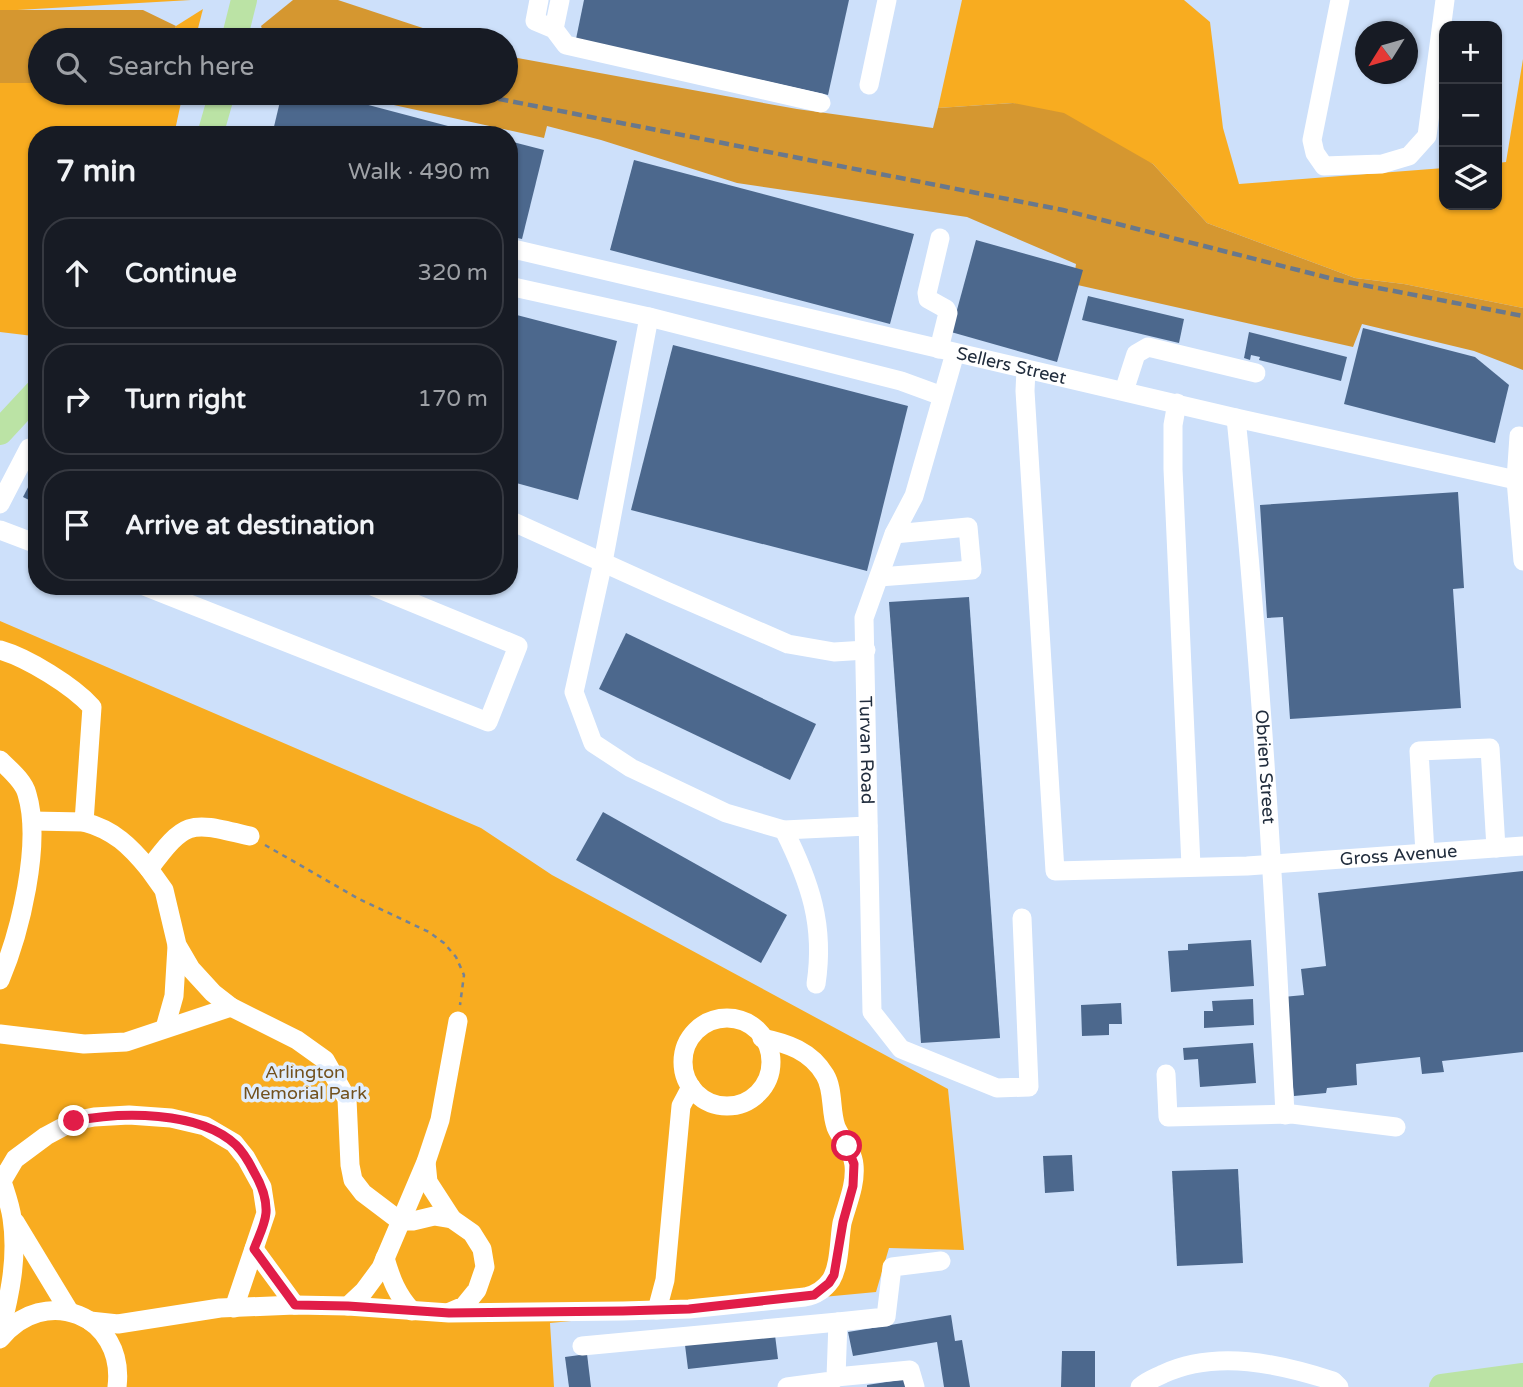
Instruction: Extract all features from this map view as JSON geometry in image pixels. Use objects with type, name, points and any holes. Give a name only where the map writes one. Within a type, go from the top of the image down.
[{"type":"main road","points":[[237,28],[244,0]]},
{"type":"main road","points":[[212,126],[218,105]]},
{"type":"main road","points":[[0,412],[28,382]]},
{"type":"main road","points":[[0,432],[28,402]]},
{"type":"main road","points":[[1442,1387],[1523,1376]]},
{"type":"street","points":[[540,0],[535,21],[554,29],[566,45],[821,103]]},
{"type":"street","points":[[554,29],[560,0]]},
{"type":"street","points":[[869,85],[887,0]]},
{"type":"street","points":[[1340,0],[1312,140],[1315,153],[1324,166],[1382,164],[1400,159],[1409,156],[1427,136],[1445,0]]},
{"type":"street","name":"Turvan Road","points":[[940,238],[927,293],[928,299],[946,309],[948,313],[942,396],[914,496],[894,534],[864,618],[872,1012],[901,1049],[997,1088],[1029,1087],[1022,918]]},
{"type":"street","name":"Sellers Street","points":[[518,250],[1236,418],[1516,480]]},
{"type":"street","points":[[518,288],[649,317],[901,381],[942,396]]},
{"type":"street","points":[[649,317],[603,562],[573,692],[593,743],[631,768],[726,813],[784,830],[868,826]]},
{"type":"street","points":[[1124,391],[1136,354],[1148,347],[1256,373]]},
{"type":"street","name":"Gross Avenue","points":[[1026,369],[1025,391],[1055,871],[1273,864],[1523,846]]},
{"type":"street","points":[[1177,403],[1173,425],[1173,469],[1191,866]]},
{"type":"street","name":"Obrien Street","points":[[1236,418],[1249,544],[1273,864],[1285,1115]]},
{"type":"street","points":[[1519,436],[1516,480],[1523,561]]},
{"type":"street","points":[[0,504],[28,450]]},
{"type":"street","points":[[518,524],[788,644],[834,652],[866,650]]},
{"type":"street","points":[[879,577],[972,570],[968,527],[894,534]]},
{"type":"street","points":[[0,530],[28,541]]},
{"type":"street","points":[[172,595],[488,722],[518,646],[394,595]]},
{"type":"street","points":[[0,650],[63,682],[79,693],[92,708],[84,822]]},
{"type":"street","points":[[1425,853],[1419,751],[1490,748],[1496,848]]},
{"type":"street","points":[[0,760],[27,790],[32,821],[32,843],[21,915],[0,981]]},
{"type":"street","points":[[32,821],[84,822],[112,832],[130,845],[164,890],[177,945],[174,996],[165,1028]]},
{"type":"street","points":[[149,869],[178,834],[193,826],[206,826],[250,836]]},
{"type":"street","points":[[784,830],[802,865],[816,908],[820,957],[816,984]]},
{"type":"street","points":[[177,945],[191,969],[213,993],[231,1007],[297,1040],[325,1060],[347,1099],[349,1165],[354,1180],[363,1193],[400,1221],[434,1216],[452,1219]]},
{"type":"street","points":[[0,1034],[84,1044],[126,1042],[231,1007]]},
{"type":"street","points":[[718,1019],[733,1019],[748,1023],[762,1038],[770,1056],[770,1070],[766,1083],[757,1094],[734,1106],[720,1105],[705,1101],[691,1087],[683,1063],[685,1048],[692,1035],[704,1025],[718,1019]]},
{"type":"street","points":[[348,1306],[364,1291],[385,1258],[426,1162],[440,1120],[458,1021]]},
{"type":"street","points":[[90,1321],[118,1324],[234,1308],[295,1305],[449,1313],[657,1310],[805,1297],[821,1291],[834,1275],[843,1222],[853,1186],[854,1164],[836,1127],[825,1075],[812,1059],[798,1049],[762,1038]]},
{"type":"street","points":[[1166,1074],[1168,1117],[1285,1115],[1396,1127]]},
{"type":"street","points":[[657,1310],[665,1280],[681,1106],[691,1087]]},
{"type":"street","points":[[0,1333],[13,1278],[12,1217],[1,1178],[15,1159],[46,1136],[74,1121],[94,1117],[130,1115],[171,1118],[205,1126],[234,1143],[246,1158],[262,1187],[266,1213],[234,1308]]},
{"type":"street","points":[[426,1162],[428,1182],[452,1219],[472,1233],[482,1248],[485,1267],[477,1290],[464,1306],[449,1313]]},
{"type":"street","points":[[12,1217],[69,1311]]},
{"type":"street","points":[[254,1249],[295,1305]]},
{"type":"street","points":[[385,1258],[393,1285],[412,1311]]},
{"type":"street","points":[[582,1346],[886,1317],[892,1267],[941,1261]]},
{"type":"street","points":[[0,1339],[10,1326],[28,1315],[48,1310],[69,1311],[90,1321],[105,1334],[114,1351],[119,1372],[117,1387]]},
{"type":"street","points":[[114,1351],[142,1322]]},
{"type":"street","points":[[836,1377],[838,1322]]},
{"type":"street","points":[[1140,1387],[1143,1383],[1177,1368],[1225,1360],[1269,1363],[1333,1381],[1339,1387]]},
{"type":"street","points":[[787,1387],[832,1381],[836,1377],[910,1370],[915,1387]]},
{"type":"path","points":[[250,836],[359,899],[429,932],[444,943],[456,957],[464,975],[458,1021]]},
{"type":"green space","points":[[0,0],[191,0],[0,11]]},
{"type":"green space","points":[[962,0],[1184,0],[1210,22],[1223,128],[1239,184],[1439,168],[1439,210],[1502,210],[1502,162],[1506,162],[1523,59],[1523,308],[1404,284],[1355,278],[1207,223],[1153,164],[1013,103],[938,108]]},
{"type":"green space","points":[[203,9],[198,28],[175,28]]},
{"type":"green space","points":[[0,83],[28,83],[28,105],[180,105],[176,126],[28,126],[28,335],[0,332]]},
{"type":"green space","name":"Arlington Memorial Park","points":[[0,621],[481,828],[552,875],[948,1089],[964,1250],[889,1248],[876,1292],[550,1323],[554,1387],[0,1387]]},
{"type":"shaded area","points":[[293,0],[338,0],[423,28],[262,28]]},
{"type":"shaded area","points":[[0,10],[143,10],[176,26],[28,28],[28,83],[0,83]]},
{"type":"shaded area","points":[[518,58],[797,109],[933,128],[938,108],[1013,103],[1064,113],[1153,164],[1207,223],[1355,278],[1404,284],[1523,308],[1523,370],[1474,351],[1362,324],[1353,347],[1073,284],[1076,264],[967,217],[737,183],[601,140],[547,126],[544,138],[518,132],[518,126],[489,126],[394,105],[518,105]]},
{"type":"building","points":[[584,0],[849,0],[828,95],[576,39]]},
{"type":"building","points":[[279,105],[368,105],[448,126],[274,126]]},
{"type":"building","points":[[518,143],[544,150],[522,239],[518,238]]},
{"type":"building","points":[[634,160],[914,234],[890,324],[610,250]]},
{"type":"building","points":[[976,240],[1083,270],[1057,362],[951,332]]},
{"type":"building","points":[[1088,296],[1184,319],[1179,343],[1082,320]]},
{"type":"building","points":[[518,315],[617,341],[578,500],[518,483]]},
{"type":"building","points":[[1363,328],[1475,357],[1509,385],[1495,443],[1344,404]]},
{"type":"building","points":[[1249,332],[1347,357],[1341,381],[1259,360],[1260,357],[1251,355],[1250,360],[1244,358]]},
{"type":"building","points":[[673,345],[908,406],[867,571],[631,510]]},
{"type":"building","points":[[1458,492],[1464,588],[1453,589],[1461,708],[1290,719],[1283,617],[1267,618],[1260,505]]},
{"type":"building","points":[[969,597],[1000,1038],[921,1043],[889,602]]},
{"type":"building","points":[[626,633],[816,724],[790,780],[599,689]]},
{"type":"building","points":[[603,812],[787,915],[761,963],[576,860]]},
{"type":"building","points":[[1523,871],[1523,1052],[1442,1061],[1444,1072],[1422,1074],[1420,1057],[1356,1064],[1357,1085],[1327,1088],[1326,1093],[1294,1096],[1283,997],[1304,995],[1301,969],[1326,966],[1318,893]]},
{"type":"building","points":[[1251,940],[1254,986],[1171,992],[1168,951],[1188,950],[1188,944]]},
{"type":"building","points":[[1253,999],[1254,1025],[1204,1028],[1204,1011],[1213,1011],[1212,1001]]},
{"type":"building","points":[[1121,1003],[1122,1024],[1109,1024],[1109,1035],[1082,1036],[1081,1005]]},
{"type":"building","points":[[1253,1043],[1256,1083],[1200,1087],[1198,1059],[1184,1060],[1183,1048]]},
{"type":"building","points":[[1072,1155],[1074,1191],[1045,1193],[1043,1156]]},
{"type":"building","points":[[1238,1169],[1243,1263],[1177,1266],[1172,1171]]},
{"type":"building","points":[[951,1315],[955,1341],[962,1340],[970,1387],[944,1387],[937,1342],[853,1356],[848,1332]]},
{"type":"building","points":[[775,1335],[778,1359],[688,1369],[685,1345]]},
{"type":"building","points":[[1062,1351],[1095,1351],[1095,1387],[1061,1387]]},
{"type":"building","points":[[587,1354],[591,1387],[569,1387],[565,1357]]},
{"type":"building","points":[[906,1379],[908,1387],[867,1387],[867,1385]]},
{"type":"railway","points":[[518,103],[1063,210],[1337,280],[1523,316]]},
{"type":"route","points":[[74,1121],[130,1115],[171,1118],[205,1126],[234,1143],[262,1187],[266,1213],[254,1249],[295,1305],[449,1313],[689,1309],[814,1295],[829,1283],[834,1275],[843,1222],[853,1186],[854,1164],[847,1146]]}]
